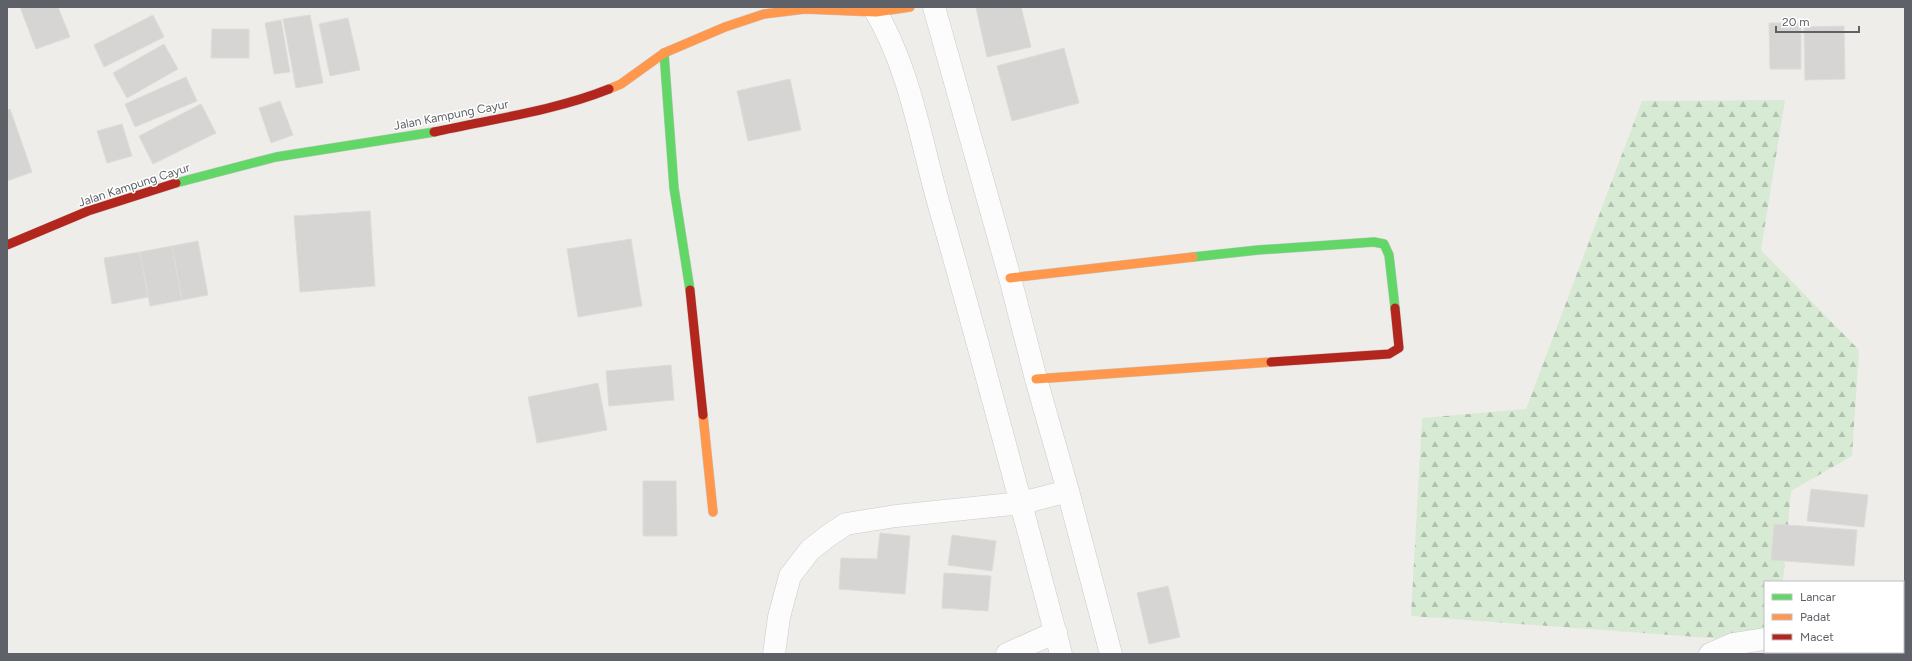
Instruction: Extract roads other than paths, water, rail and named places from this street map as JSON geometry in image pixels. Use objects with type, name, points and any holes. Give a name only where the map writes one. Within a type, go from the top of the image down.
[{"type":"street","name":"Jalan Kampung Cayur","points":[[7,245],[88,211],[195,177],[276,157],[424,134],[560,106],[586,98],[621,84],[664,53],[725,27],[764,14],[805,9],[881,10],[910,7]]},
{"type":"street","points":[[934,7],[1068,491],[1110,654]]},
{"type":"street","points":[[881,10],[914,108],[940,211],[1022,503],[1061,654]]},
{"type":"street","points":[[664,53],[674,188],[694,320],[713,512]]},
{"type":"street","points":[[1010,278],[1258,250],[1374,242],[1384,244],[1389,255],[1399,348],[1389,354],[1036,379]]},
{"type":"street","points":[[774,654],[779,617],[790,576],[810,550],[846,524],[896,516],[1022,503],[1068,491]]},
{"type":"street","points":[[1007,654],[1056,632]]},
{"type":"street","points":[[1710,654],[1733,644],[1764,639]]}]
